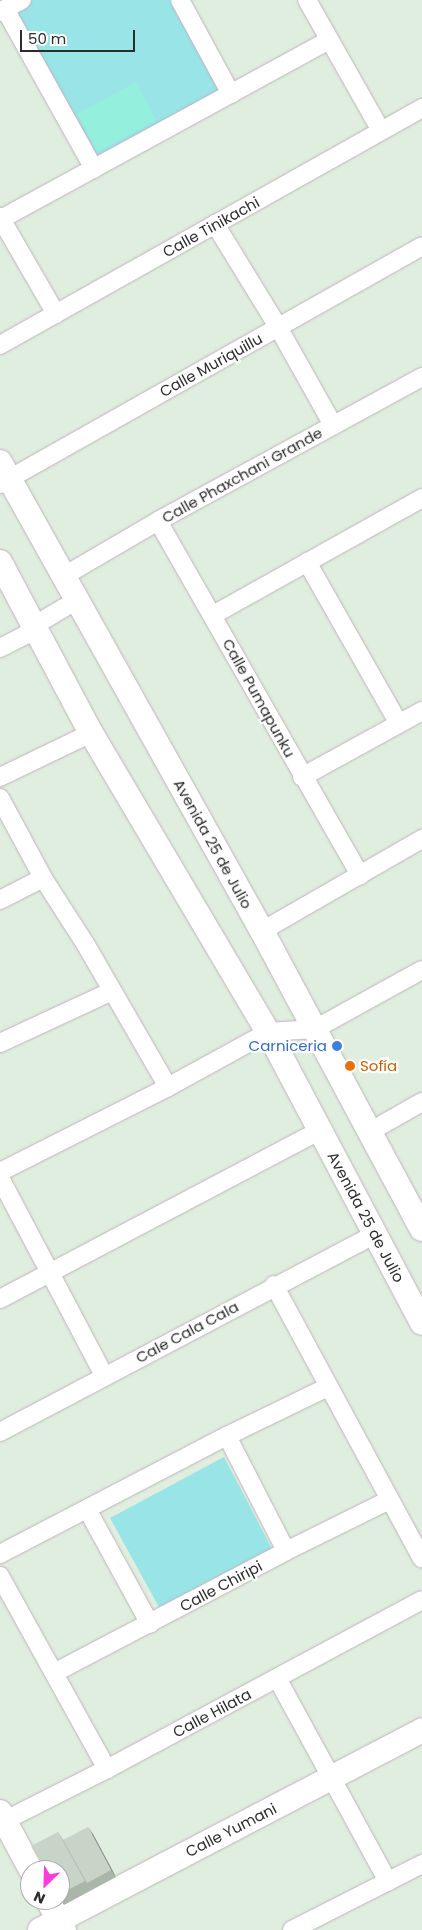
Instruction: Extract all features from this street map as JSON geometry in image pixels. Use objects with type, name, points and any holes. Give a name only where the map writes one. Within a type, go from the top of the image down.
[{"type":"main road","name":"Avenida 25 de Julio","points":[[3,475],[64,576],[262,931],[422,1229]]},
{"type":"main road","name":"Avenida 25 de Julio","points":[[0,562],[91,733],[268,1032],[422,1323]]},
{"type":"main road","name":"Calle Yumani","points":[[53,1920],[422,1730]]},
{"type":"main road","points":[[2,1819],[25,1860]]},
{"type":"street","points":[[22,0],[3,11],[94,168]]},
{"type":"street","points":[[180,0],[231,94]]},
{"type":"street","points":[[307,0],[328,41],[381,131]]},
{"type":"street","points":[[56,314],[1,218],[328,41]]},
{"type":"street","name":"Calle Tinikachi","points":[[0,346],[422,108]]},
{"type":"street","points":[[216,224],[278,327],[333,425]]},
{"type":"street","name":"Calle Muriquillu","points":[[3,475],[278,327],[422,246]]},
{"type":"street","name":"Calle Phaxchani Grande","points":[[64,576],[158,521],[422,377]]},
{"type":"street","points":[[213,615],[422,498]]},
{"type":"street","name":"Calle Pumapunku","points":[[158,521],[213,615],[302,777],[360,875]]},
{"type":"street","points":[[307,562],[399,724]]},
{"type":"street","points":[[0,648],[24,636],[35,625],[77,600]]},
{"type":"street","points":[[302,777],[422,711]]},
{"type":"street","points":[[0,777],[91,733]]},
{"type":"street","points":[[0,798],[43,878],[86,945],[168,1087]]},
{"type":"street","points":[[262,931],[422,839]]},
{"type":"street","points":[[0,900],[43,878]]},
{"type":"street","points":[[0,1172],[168,1087],[268,1032],[315,1029],[422,970]]},
{"type":"street","points":[[2,1037],[112,991]]},
{"type":"street","points":[[371,1131],[422,1102]]},
{"type":"street","points":[[0,1299],[320,1130]]},
{"type":"street","points":[[0,1178],[104,1375]]},
{"type":"street","name":"Cale Cala Cala","points":[[0,1432],[274,1285],[375,1234]]},
{"type":"street","points":[[274,1285],[422,1559]]},
{"type":"street","points":[[0,1554],[227,1436],[328,1387]]},
{"type":"street","points":[[227,1436],[286,1551]]},
{"type":"street","name":"Calle Chiripi","points":[[54,1673],[286,1551],[389,1500]]},
{"type":"street","points":[[87,1509],[150,1624]]},
{"type":"street","points":[[0,1576],[107,1769]]},
{"type":"street","name":"Calle Hilata","points":[[2,1819],[107,1769],[422,1600]]},
{"type":"street","points":[[277,1678],[388,1882]]},
{"type":"street","points":[[292,1930],[422,1864]]},
{"type":"shaded area","points":[[33,0],[171,0],[221,89],[95,159],[13,11]]},
{"type":"shaded area","points":[[136,82],[156,120],[97,152],[77,114]]},
{"type":"shaded area","points":[[224,1457],[272,1549],[159,1607],[110,1518]]},
{"type":"building","points":[[88,1827],[111,1870],[87,1883],[63,1840]]},
{"type":"building","points":[[58,1832],[85,1881],[70,1889],[70,1860],[39,1860],[31,1846]]},
{"type":"place","name":"Carniceria","points":[[337,1046]]},
{"type":"place","name":"Sofía","points":[[350,1066]]}]
